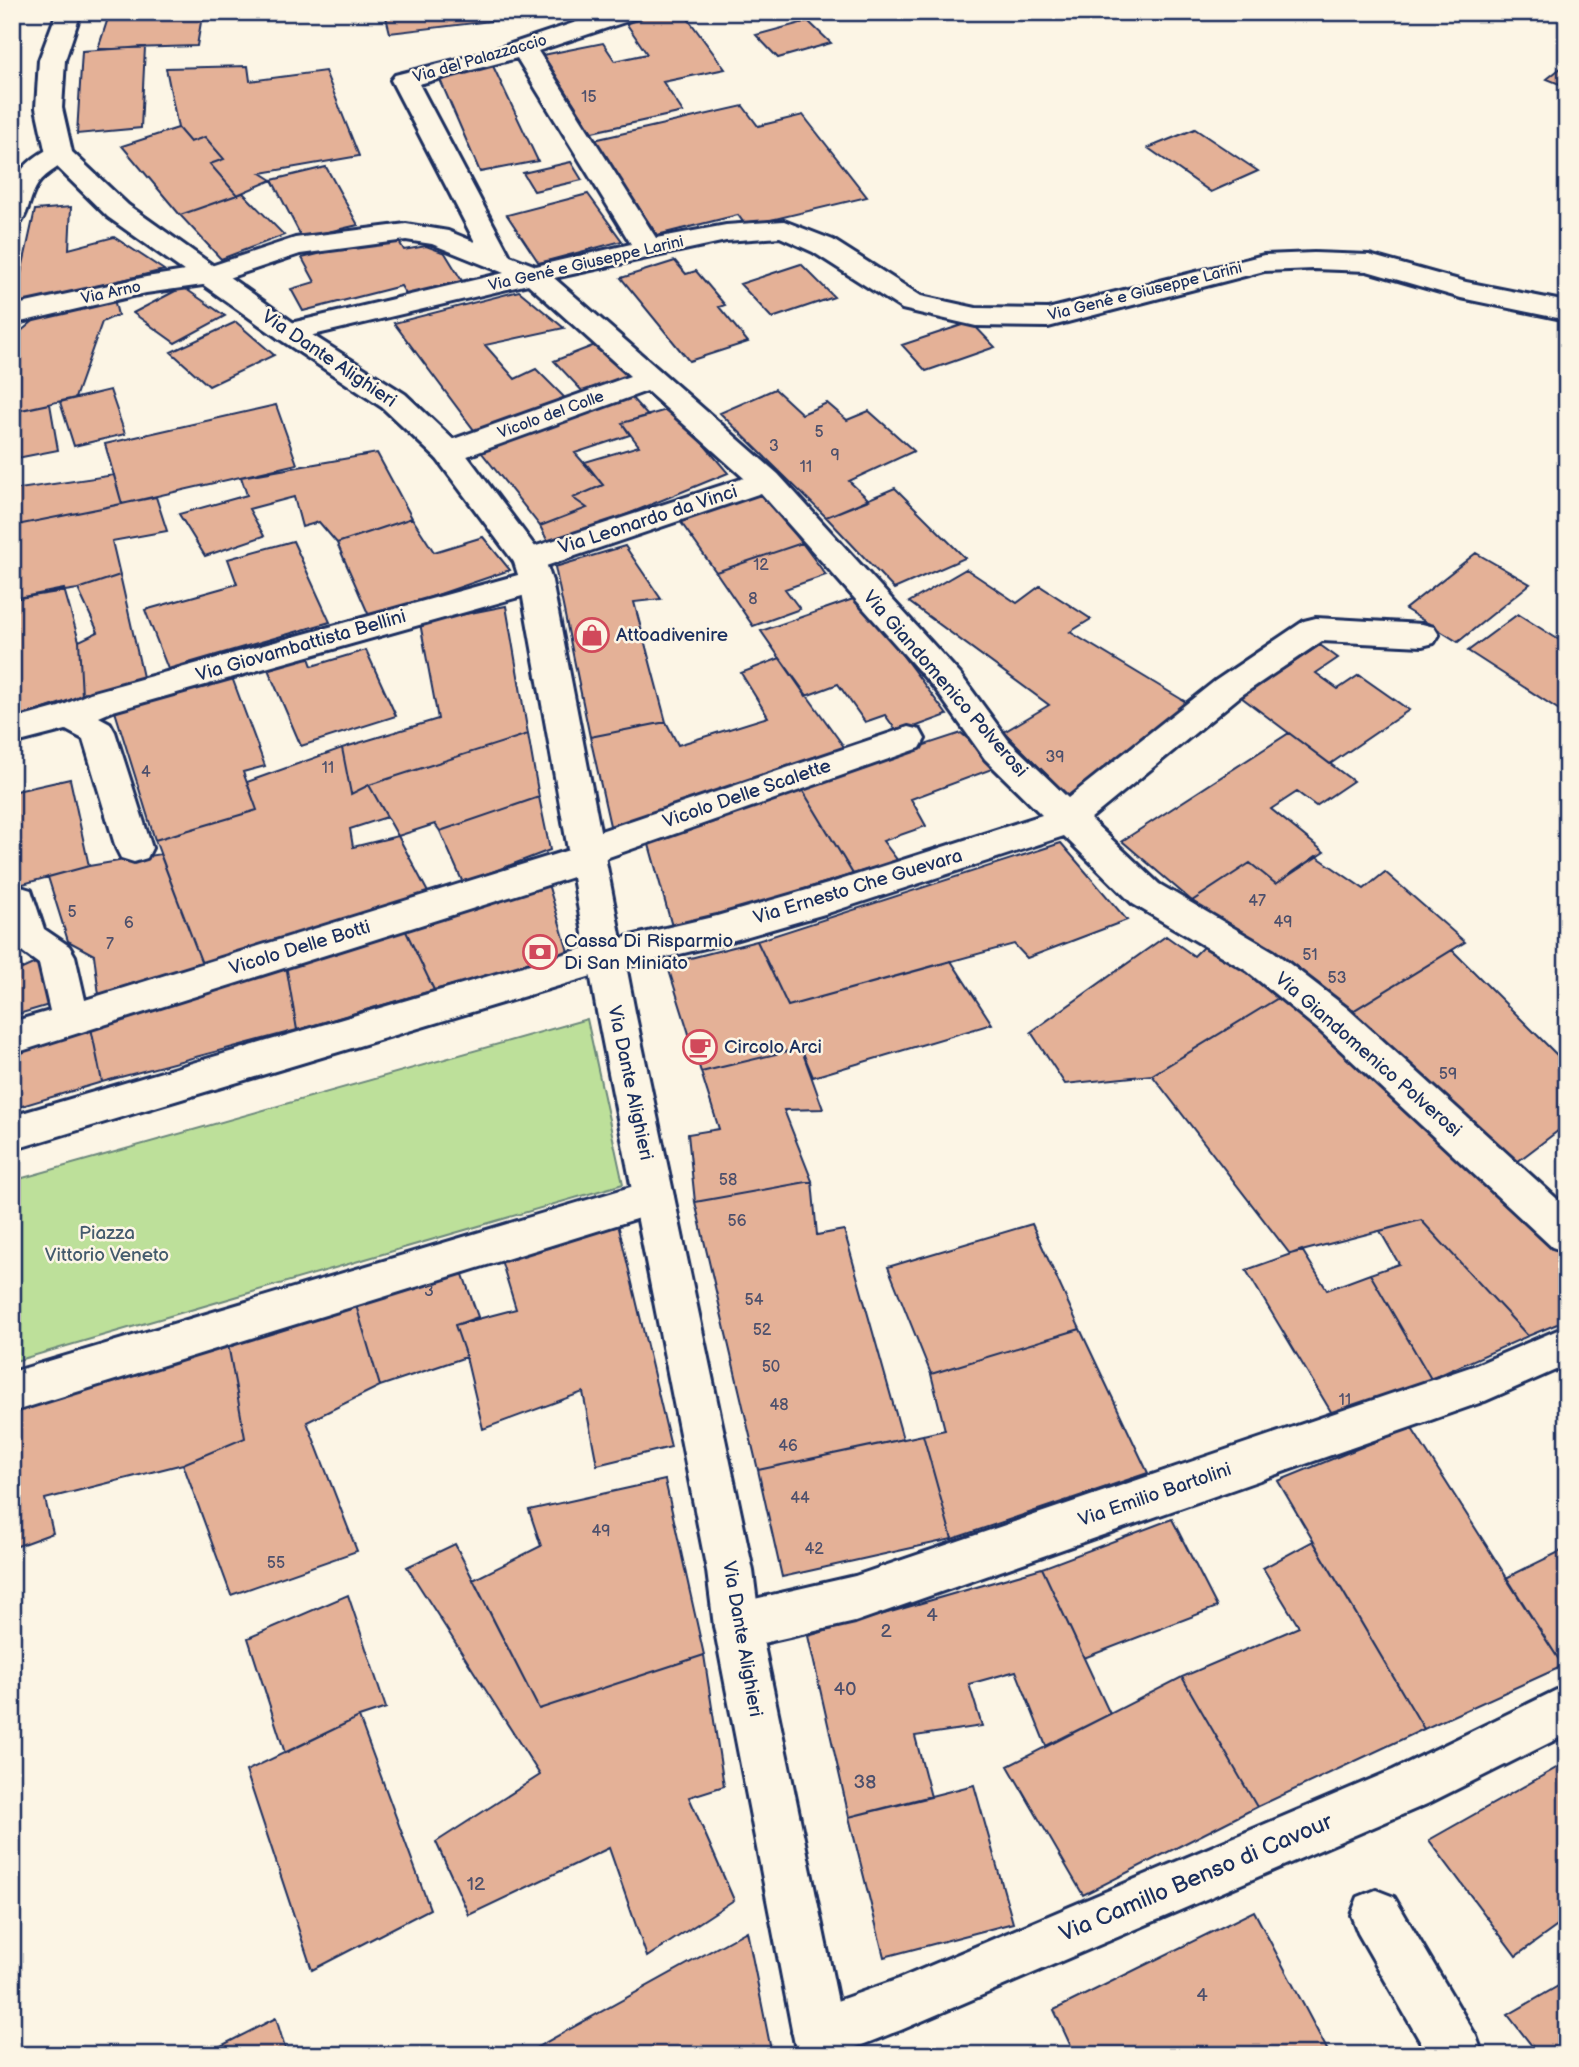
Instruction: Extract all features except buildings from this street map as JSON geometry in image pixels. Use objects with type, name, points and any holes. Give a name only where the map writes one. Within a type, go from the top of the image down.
[{"type":"street","points":[[12,215],[24,184],[39,165],[59,154],[49,108],[52,60],[69,12]]},
{"type":"street","name":"Via del Palazzaccio","points":[[499,261],[404,80],[523,47],[631,12]]},
{"type":"street","points":[[523,47],[648,248]]},
{"type":"street","name":"Via Dante Alighieri","points":[[59,154],[118,211],[288,332],[394,401],[448,452],[532,570],[605,957],[730,1571],[737,1626],[821,2043]]},
{"type":"street","name":"Via Gené e Giuseppe Larini","points":[[288,332],[648,248],[726,233],[784,229],[823,246],[912,303],[976,317],[1048,318],[1264,263],[1314,261],[1368,263],[1461,290],[1567,311]]},
{"type":"street","name":"Via Giandomenico Polverosi","points":[[210,276],[295,247],[405,232],[438,237],[534,275],[767,481],[948,682],[997,750],[1146,894],[1260,961],[1333,1019],[1567,1234]]},
{"type":"street","name":"Via Arno","points":[[12,314],[146,285],[210,276]]},
{"type":"street","name":"Vicolo del Colle","points":[[448,452],[653,378]]},
{"type":"street","name":"Via Leonardo da Vinci","points":[[532,570],[656,516],[767,481]]},
{"type":"street","name":"Via Giovambattista Bellini","points":[[12,732],[69,717],[102,702],[532,570]]},
{"type":"street","name":"Via Ernesto Che Guevara","points":[[605,957],[666,944],[902,876],[1048,828],[1067,818],[1227,689],[1316,629],[1422,635]]},
{"type":"street","points":[[69,717],[98,732],[134,848]]},
{"type":"street","name":"Vicolo Delle Scalette","points":[[587,854],[908,738]]},
{"type":"street","name":"Vicolo Delle Botti","points":[[12,1038],[587,854]]},
{"type":"street","points":[[18,900],[26,937],[56,956],[71,1020]]},
{"type":"street","points":[[12,1133],[605,957]]},
{"type":"street","points":[[12,1392],[654,1197]]},
{"type":"street","name":"Via Emilio Bartolini","points":[[737,1626],[855,1599],[1485,1381],[1567,1345]]},
{"type":"street","name":"Via Camillo Benso di Cavour","points":[[821,2043],[901,2004],[1410,1787],[1567,1709]]},
{"type":"street","points":[[1376,1915],[1457,2055]]},
{"type":"green space","name":"Piazza Vittorio Veneto","points":[[587,1019],[623,1184],[12,1362],[12,1181]]},
{"type":"place","name":"Attoadivenire","points":[[592,635]]},
{"type":"place","name":"Cassa Di Risparmio Di San Miniato","points":[[540,952]]},
{"type":"place","name":"Circolo Arci","points":[[700,1047]]}]
